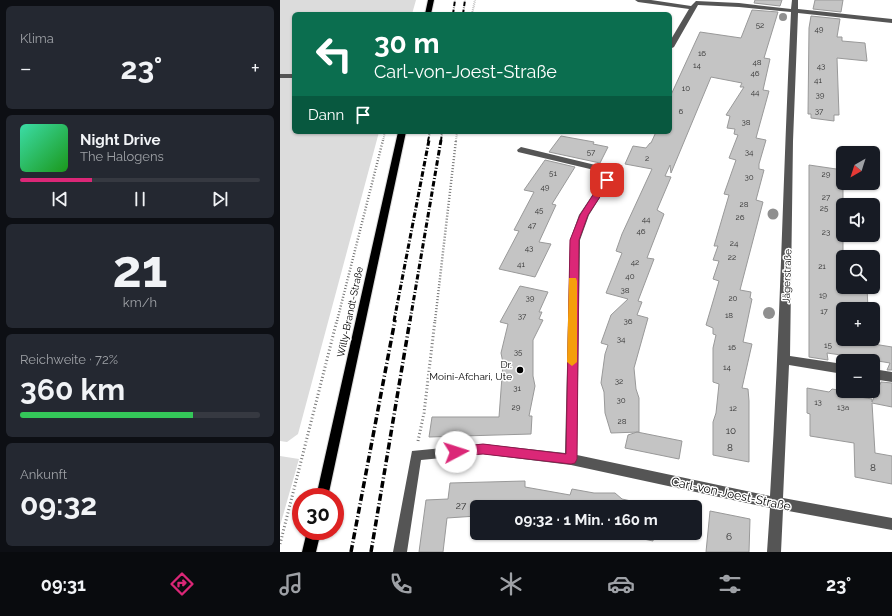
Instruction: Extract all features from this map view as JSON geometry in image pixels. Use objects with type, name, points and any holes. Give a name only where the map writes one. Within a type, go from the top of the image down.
[{"type":"main road","points":[[428,12],[431,0]]},
{"type":"main road","name":"Willy-Brandt-Straße","points":[[324,488],[402,134]]},
{"type":"main road","points":[[309,552],[312,540]]},
{"type":"street","points":[[638,0],[794,11],[892,21]]},
{"type":"street","name":"Jägerstraße","points":[[774,552],[784,360],[789,141],[795,0]]},
{"type":"street","points":[[672,43],[695,4]]},
{"type":"street","points":[[280,76],[292,76]]},
{"type":"street","points":[[521,150],[612,172],[584,215],[574,240],[571,459]]},
{"type":"street","points":[[784,360],[836,369]]},
{"type":"street","points":[[880,375],[892,377]]},
{"type":"street","name":"Carl-von-Joest-Straße","points":[[416,455],[483,449],[571,459],[776,503],[892,524]]},
{"type":"street","points":[[400,552],[416,455]]},
{"type":"path","points":[[472,12],[475,0]]},
{"type":"path","points":[[280,544],[384,134]]},
{"type":"path","points":[[416,455],[424,413],[457,134]]},
{"type":"shaded area","points":[[280,0],[416,0],[413,12],[292,12],[292,134],[378,134],[298,434],[287,442],[280,441]]},
{"type":"shaded area","points":[[280,456],[299,459],[280,526]]},
{"type":"building","points":[[755,0],[782,0],[780,6],[754,3]]},
{"type":"building","points":[[815,0],[843,0],[841,12],[813,9]]},
{"type":"building","points":[[752,10],[778,12],[764,58],[770,59],[763,90],[769,91],[756,138],[766,140],[759,164],[759,169],[764,170],[756,200],[763,202],[740,290],[751,292],[750,298],[752,299],[743,342],[752,344],[742,388],[748,389],[749,462],[713,455],[713,422],[716,413],[719,384],[713,382],[713,348],[716,335],[713,334],[713,328],[706,325],[719,281],[713,279],[719,261],[713,260],[718,246],[714,246],[729,195],[724,194],[736,160],[729,158],[738,135],[734,134],[735,129],[727,128],[730,116],[726,115],[744,87],[740,87],[742,83],[711,77],[671,173],[670,165],[665,176],[671,177],[657,210],[664,214],[647,258],[654,259],[638,301],[642,302],[637,315],[648,318],[634,368],[636,389],[639,398],[639,432],[611,433],[605,413],[604,392],[601,383],[605,354],[608,345],[601,343],[611,315],[628,299],[606,293],[622,253],[616,251],[622,234],[652,169],[625,164],[633,146],[646,148],[651,143],[655,134],[672,134],[672,93],[700,32],[741,38]]},
{"type":"building","points":[[811,16],[840,19],[837,37],[842,37],[842,41],[865,43],[867,61],[837,58],[839,115],[834,115],[834,121],[811,118],[811,114],[808,114],[809,28]]},
{"type":"building","points":[[561,136],[594,142],[593,144],[608,147],[600,163],[549,152]]},
{"type":"building","points":[[545,160],[575,167],[552,204],[556,205],[539,242],[551,244],[535,277],[499,269],[519,231],[514,230],[534,192],[524,190]]},
{"type":"building","points":[[809,165],[836,169],[836,190],[843,190],[843,198],[836,198],[836,242],[843,242],[843,250],[836,250],[836,294],[867,294],[868,302],[836,302],[836,346],[880,345],[892,347],[892,370],[887,370],[890,363],[880,361],[880,354],[827,353],[828,360],[809,357]]},
{"type":"building","points":[[520,286],[548,292],[539,312],[542,312],[539,319],[543,320],[533,340],[533,376],[535,386],[529,416],[532,416],[531,434],[429,437],[432,417],[499,417],[503,363],[501,353],[508,324],[500,322]]},
{"type":"building","points":[[881,382],[892,383],[892,407],[872,403],[875,453],[892,456],[892,484],[855,477],[854,443],[810,436],[810,414],[807,413],[807,388],[829,392],[832,389],[836,390],[836,398],[866,398],[872,399],[872,402],[874,398],[880,398]]},
{"type":"building","points":[[637,432],[682,441],[679,459],[625,448],[628,435]]},
{"type":"building","points":[[525,481],[525,487],[570,495],[572,489],[594,493],[615,493],[622,499],[626,500],[470,500],[470,516],[447,518],[443,552],[419,552],[426,500],[448,499],[450,483]]},
{"type":"building","points":[[710,511],[750,519],[749,552],[706,552]]},
{"type":"railway","points":[[453,12],[455,0]]},
{"type":"railway","points":[[463,12],[465,0]]},
{"type":"railway","points":[[428,141],[430,134]]},
{"type":"railway","points":[[441,141],[442,134]]},
{"type":"railway","points":[[394,321],[429,140]]},
{"type":"railway","points":[[410,321],[441,140]]},
{"type":"railway","points":[[351,552],[395,320]]},
{"type":"railway","points":[[371,552],[410,320]]},
{"type":"slow traffic","points":[[572,362],[573,281]]},
{"type":"place","name":"Dr. Moini-Afchari, Ute","points":[[520,370]]},
{"type":"route","points":[[456,452],[483,449],[571,459],[574,240],[584,215],[607,180]]}]
